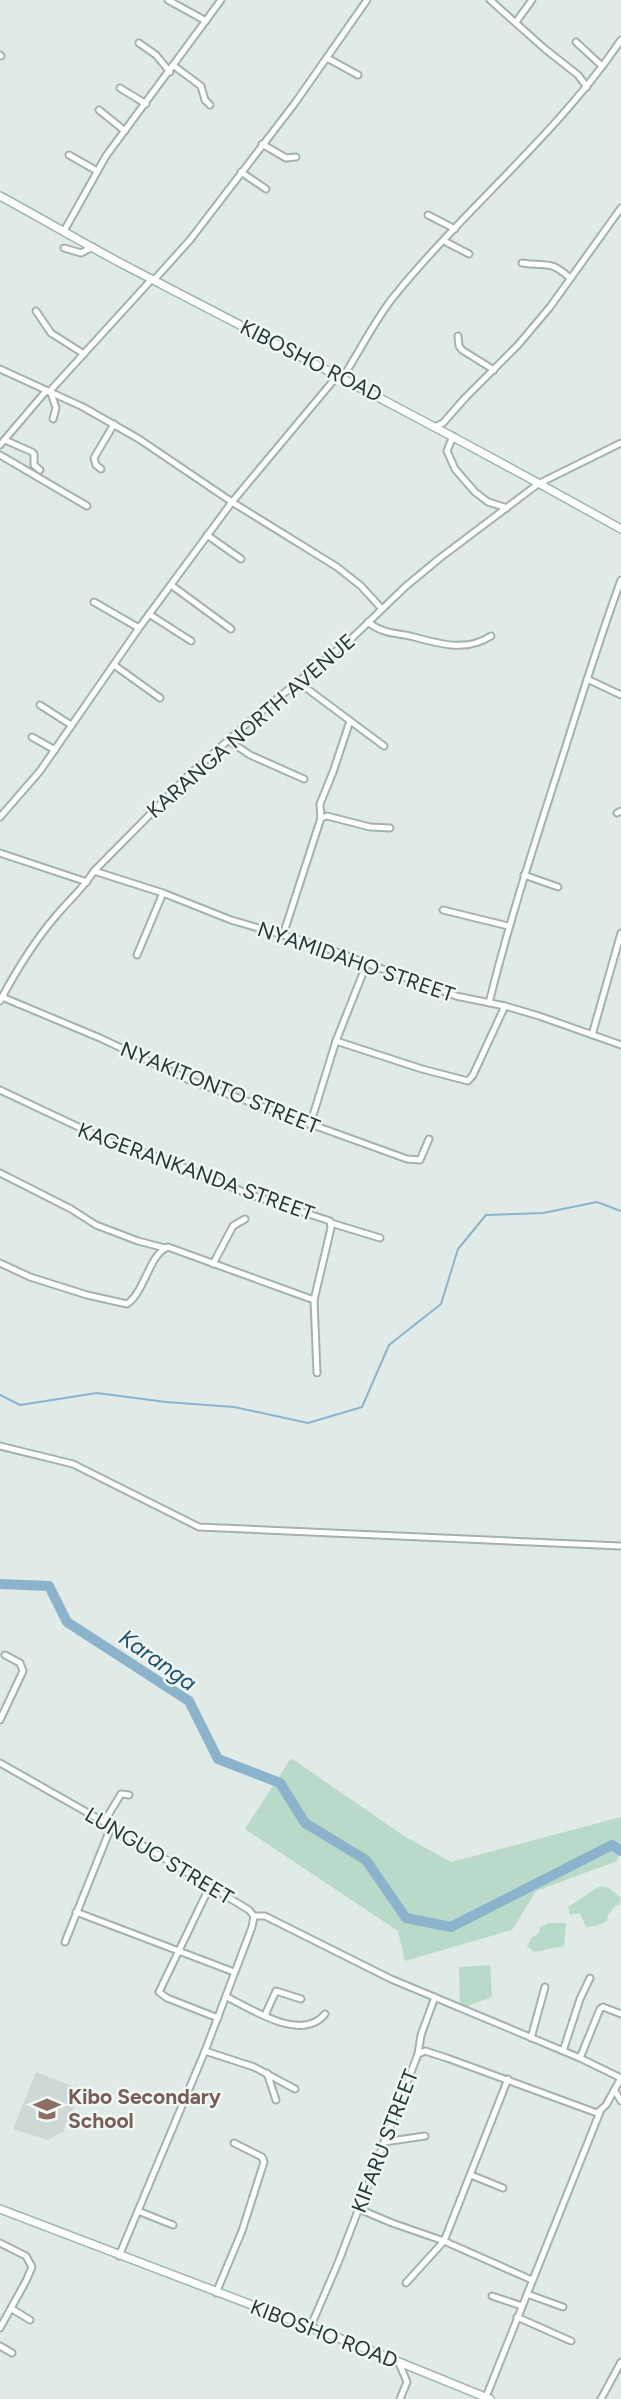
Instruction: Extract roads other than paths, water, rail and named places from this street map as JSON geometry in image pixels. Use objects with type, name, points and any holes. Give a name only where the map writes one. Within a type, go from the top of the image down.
[{"type":"street","points":[[168,0],[206,21]]},
{"type":"street","points":[[64,231],[97,171],[221,0]]},
{"type":"street","points":[[40,470],[34,465],[32,452],[2,442],[190,240],[327,58],[367,0]]},
{"type":"street","points":[[490,0],[545,50],[578,75],[587,87]]},
{"type":"street","points":[[516,22],[532,0]]},
{"type":"street","points":[[0,817],[32,782],[149,614],[232,502],[341,376],[391,301],[587,87],[621,40]]},
{"type":"street","points":[[576,41],[603,66]]},
{"type":"street","points":[[139,43],[172,69],[201,86],[205,100],[210,105]]},
{"type":"street","points":[[327,58],[358,75]]},
{"type":"street","points":[[120,88],[146,104]]},
{"type":"street","points":[[99,110],[125,131]]},
{"type":"street","points":[[262,144],[286,158],[296,157]]},
{"type":"street","points":[[69,155],[97,171]]},
{"type":"street","points":[[241,172],[266,189]]},
{"type":"street","name":"KIBOSHO ROAD","points":[[0,196],[153,280],[453,436],[621,529]]},
{"type":"street","points":[[435,427],[443,423],[540,320],[621,208]]},
{"type":"street","points":[[428,215],[455,229]]},
{"type":"street","points":[[444,241],[469,254]]},
{"type":"street","points":[[64,248],[81,253],[93,247]]},
{"type":"street","points":[[522,263],[547,263],[570,278]]},
{"type":"street","points":[[36,312],[51,333],[84,354]]},
{"type":"street","points":[[458,336],[462,350],[494,370]]},
{"type":"street","points":[[0,369],[114,424],[337,567],[361,586],[382,609]]},
{"type":"street","points":[[49,392],[56,408],[53,419]]},
{"type":"street","points":[[101,469],[94,458],[114,424]]},
{"type":"street","points":[[453,436],[447,451],[455,469],[483,499],[508,508]]},
{"type":"street","name":"KARANGA NORTH AVENUE","points":[[1,999],[32,948],[94,871],[165,798],[228,740],[440,558],[538,484],[621,443]]},
{"type":"street","points":[[0,455],[87,506]]},
{"type":"street","points":[[207,536],[241,559]]},
{"type":"street","points":[[489,1003],[508,926],[621,580]]},
{"type":"street","points":[[171,585],[231,629]]},
{"type":"street","points":[[94,603],[139,628]]},
{"type":"street","points":[[149,614],[191,640]]},
{"type":"street","points":[[368,622],[385,632],[442,645],[470,645],[491,636]]},
{"type":"street","points":[[114,665],[160,698]]},
{"type":"street","points":[[587,679],[621,695]]},
{"type":"street","points":[[298,682],[384,746]]},
{"type":"street","points":[[40,705],[71,725]]},
{"type":"street","points":[[283,935],[321,818],[320,804],[350,722]]},
{"type":"street","points":[[32,737],[55,750]]},
{"type":"street","points":[[228,740],[250,755],[304,779]]},
{"type":"street","points":[[321,818],[327,816],[370,827],[390,828]]},
{"type":"street","points":[[0,853],[87,882]]},
{"type":"street","name":"NYAMIDAHO STREET","points":[[94,871],[163,893],[213,913],[367,962],[456,996],[505,1006],[621,1045]]},
{"type":"street","points":[[524,875],[558,887]]},
{"type":"street","points":[[137,955],[163,893]]},
{"type":"street","points":[[443,910],[508,926]]},
{"type":"street","points":[[592,1035],[618,954],[621,933]]},
{"type":"street","points":[[310,1125],[336,1041],[367,962]]},
{"type":"street","name":"NYAKITONTO STREET","points":[[1,999],[100,1038],[189,1080],[417,1161],[422,1157],[429,1139]]},
{"type":"street","points":[[336,1041],[468,1082],[505,1006]]},
{"type":"street","name":"KAGERANKANDA STREET","points":[[0,1090],[104,1139],[331,1223],[314,1300],[317,1373]]},
{"type":"street","points":[[0,1173],[71,1209],[96,1225],[138,1241],[173,1248],[314,1300]]},
{"type":"street","points":[[213,1264],[233,1226],[245,1219]]},
{"type":"street","points":[[331,1223],[380,1238]]},
{"type":"street","points":[[0,1263],[30,1277],[127,1304],[135,1297],[165,1248]]},
{"type":"street","points":[[0,1446],[73,1464],[189,1523],[209,1528],[621,1546]]},
{"type":"street","points":[[0,1720],[23,1671],[20,1663],[5,1655]]},
{"type":"street","name":"LUNGUO STREET","points":[[0,1763],[104,1822],[249,1910],[254,1916],[227,1997],[119,2256]]},
{"type":"street","points":[[104,1822],[121,1794],[130,1795]]},
{"type":"street","points":[[65,1942],[110,1826]]},
{"type":"street","points":[[210,1886],[159,1992],[167,1998],[218,2018]]},
{"type":"street","points":[[76,1912],[234,1972]]},
{"type":"street","points":[[254,1916],[265,1916],[391,1979],[580,2058],[621,2078],[600,2112],[517,2317],[488,2398]]},
{"type":"street","points":[[563,2051],[590,1978]]},
{"type":"street","points":[[531,2038],[545,1987]]},
{"type":"street","points":[[265,2015],[276,1991],[301,1999]]},
{"type":"street","points":[[227,1997],[283,2024],[318,2021],[325,2014]]},
{"type":"street","points":[[418,2054],[423,2029],[435,1997]]},
{"type":"street","points":[[580,2058],[600,2009],[603,2007],[621,2014]]},
{"type":"street","points":[[205,2051],[267,2073],[295,2089]]},
{"type":"street","name":"KIFARU STREET","points":[[310,2328],[418,2054],[430,2053],[508,2079],[592,2112],[600,2112]]},
{"type":"street","points":[[267,2073],[276,2100]]},
{"type":"street","points":[[406,2283],[444,2241],[508,2079]]},
{"type":"street","points":[[615,2091],[621,2101]]},
{"type":"street","points":[[384,2142],[425,2136]]},
{"type":"street","points":[[216,2293],[242,2231],[264,2161],[262,2157],[234,2143]]},
{"type":"street","points":[[471,2175],[503,2188]]},
{"type":"street","name":"KIBOSHO ROAD","points":[[0,2209],[488,2398]]},
{"type":"street","points":[[359,2209],[444,2241],[532,2280]]},
{"type":"street","points":[[138,2211],[173,2225]]},
{"type":"street","points":[[0,2243],[26,2256],[31,2264],[26,2281],[0,2328]]},
{"type":"street","points":[[527,2294],[563,2308]]},
{"type":"street","points":[[492,2295],[522,2306]]},
{"type":"street","points":[[12,2309],[30,2320]]},
{"type":"street","points":[[517,2317],[571,2341]]},
{"type":"street","points":[[0,2346],[12,2353]]},
{"type":"street","points":[[601,2399],[621,2362]]},
{"type":"street","points":[[399,2363],[407,2382],[400,2399]]},
{"type":"waterway","points":[[0,1395],[20,1405],[97,1393],[234,1407],[308,1423],[362,1407],[389,1345],[441,1304],[458,1249],[486,1215],[543,1213],[597,1202],[621,1211]]},
{"type":"waterway","name":"Karanga","points":[[0,1584],[49,1586],[67,1622],[189,1701],[218,1759],[280,1783],[305,1823],[366,1860],[406,1918],[451,1927],[612,1845],[621,1851]]},
{"type":"place","name":"Kibo Secondary School","points":[[47,2109]]}]
